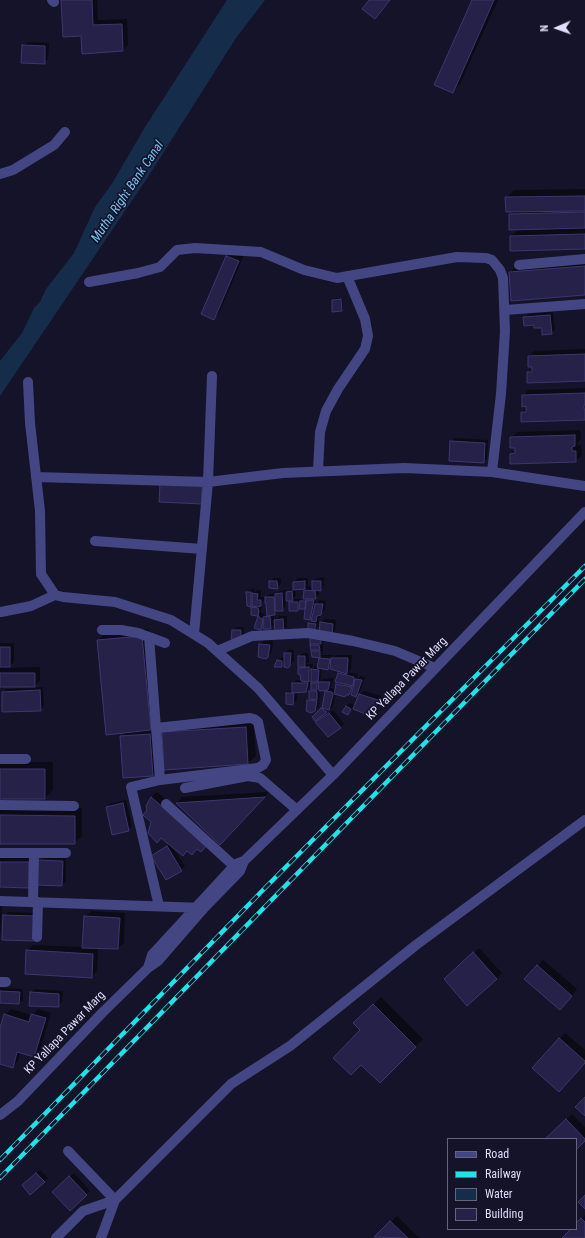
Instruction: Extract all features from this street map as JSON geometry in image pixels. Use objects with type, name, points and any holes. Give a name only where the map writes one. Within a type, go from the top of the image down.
[{"type":"street","points":[[0,174],[14,170],[54,145],[65,132]]},
{"type":"street","points":[[89,282],[138,273],[160,267],[177,250],[195,248],[261,252],[304,270],[337,278],[457,257],[486,258],[496,264],[503,278],[505,310],[501,394],[492,472]]},
{"type":"street","points":[[519,265],[585,259]]},
{"type":"street","points":[[318,471],[320,432],[326,411],[338,389],[365,349],[368,336],[365,320],[347,276]]},
{"type":"street","points":[[505,310],[585,304]]},
{"type":"street","points":[[194,634],[208,482],[212,376]]},
{"type":"street","points":[[28,382],[30,423],[40,511],[42,574],[55,595]]},
{"type":"street","points":[[36,477],[208,482],[283,472],[404,468],[492,472],[585,486]]},
{"type":"street","name":"KP Yallapa Pawar Marg","points":[[200,908],[240,871],[244,862],[333,775],[585,512]]},
{"type":"street","points":[[95,541],[202,549]]},
{"type":"street","points":[[1,612],[31,606],[55,595],[115,602],[171,620],[208,643],[258,688],[333,775]]},
{"type":"street","points":[[102,630],[121,630],[138,633],[165,643]]},
{"type":"street","points":[[216,651],[252,636],[308,633],[353,641],[395,651],[435,668]]},
{"type":"street","points":[[149,636],[160,780]]},
{"type":"street","points":[[156,728],[250,718],[254,719],[258,722],[266,760],[263,765],[258,768],[160,780],[130,787],[159,906]]},
{"type":"street","points":[[0,759],[26,759]]},
{"type":"street","points":[[185,788],[248,776],[260,778],[297,810]]},
{"type":"street","points":[[166,804],[234,866]]},
{"type":"street","points":[[0,805],[74,806]]},
{"type":"street","points":[[101,1238],[115,1200],[231,1084],[290,1046],[416,945],[585,820]]},
{"type":"street","points":[[0,853],[66,853]]},
{"type":"street","points":[[34,853],[37,937]]},
{"type":"street","name":"KP Yallapa Pawar Marg","points":[[0,1115],[18,1101],[103,1012],[148,968],[158,961],[234,866],[244,862]]},
{"type":"street","points":[[0,901],[200,908]]},
{"type":"street","points":[[68,1151],[115,1200]]},
{"type":"street","points":[[56,1238],[83,1211],[115,1200]]},
{"type":"water","name":"Mutha Right Bank Canal","points":[[227,0],[265,0],[236,38],[148,177],[0,396],[0,361],[22,333],[34,308],[40,302],[46,289],[74,253],[95,207],[113,182],[145,127]]},
{"type":"building","points":[[61,0],[92,0],[93,25],[122,24],[123,51],[82,54],[81,36],[63,37]]},
{"type":"building","points":[[369,0],[390,0],[375,19],[362,9]]},
{"type":"building","points":[[472,0],[494,0],[453,93],[434,85]]},
{"type":"building","points":[[22,45],[45,46],[45,64],[21,63]]},
{"type":"building","points":[[585,196],[585,211],[506,212],[505,197]]},
{"type":"building","points":[[585,212],[585,228],[509,230],[509,214]]},
{"type":"building","points":[[585,234],[585,249],[510,251],[510,236]]},
{"type":"building","points":[[226,256],[239,261],[214,320],[201,314]]},
{"type":"building","points":[[585,266],[585,295],[511,301],[509,272]]},
{"type":"building","points":[[341,299],[342,311],[332,312],[332,300]]},
{"type":"building","points":[[550,315],[552,334],[542,335],[542,328],[534,328],[534,325],[524,326],[523,317]]},
{"type":"building","points":[[585,354],[585,381],[527,383],[527,372],[532,372],[532,367],[528,367],[528,356]]},
{"type":"building","points":[[585,393],[585,420],[521,422],[521,412],[526,412],[526,406],[522,407],[522,395]]},
{"type":"building","points":[[575,435],[575,446],[572,447],[572,451],[576,451],[576,462],[510,464],[510,454],[515,453],[515,448],[510,448],[510,437]]},
{"type":"building","points":[[450,441],[485,443],[484,463],[449,461]]},
{"type":"building","points":[[160,484],[202,486],[202,504],[159,502]]},
{"type":"building","points":[[269,581],[277,581],[278,589],[269,588]]},
{"type":"building","points":[[305,581],[305,589],[293,590],[293,582]]},
{"type":"building","points":[[312,581],[321,581],[321,591],[312,590]]},
{"type":"building","points":[[304,590],[315,591],[316,599],[303,599]]},
{"type":"building","points":[[292,591],[293,601],[286,601],[286,592]]},
{"type":"building","points":[[246,592],[251,592],[251,607],[247,606]]},
{"type":"building","points":[[252,593],[258,594],[257,600],[261,600],[261,606],[252,606]]},
{"type":"building","points":[[282,593],[283,611],[275,611],[275,594]]},
{"type":"building","points":[[265,597],[274,597],[275,615],[267,616]]},
{"type":"building","points":[[306,600],[314,600],[310,620],[304,619]]},
{"type":"building","points":[[300,601],[306,601],[305,609],[299,609]]},
{"type":"building","points":[[289,602],[298,602],[298,611],[289,611]]},
{"type":"building","points":[[315,604],[323,604],[321,615],[317,616],[316,622],[311,621]]},
{"type":"building","points":[[251,607],[258,608],[258,616],[251,615]]},
{"type":"building","points":[[258,616],[263,620],[261,630],[254,628]]},
{"type":"building","points":[[270,616],[271,629],[263,629],[263,617]]},
{"type":"building","points":[[283,619],[284,632],[275,632],[274,620]]},
{"type":"building","points":[[320,622],[333,624],[332,636],[319,634]]},
{"type":"building","points":[[308,623],[316,624],[314,631],[308,630]]},
{"type":"building","points":[[232,630],[241,630],[241,640],[231,639]]},
{"type":"building","points":[[310,635],[321,636],[321,644],[310,644]]},
{"type":"building","points":[[142,636],[151,730],[106,735],[97,640]]},
{"type":"building","points":[[259,644],[270,645],[268,657],[266,659],[258,657]]},
{"type":"building","points":[[310,645],[319,645],[320,650],[311,650]]},
{"type":"building","points":[[0,647],[10,647],[10,667],[0,667]]},
{"type":"building","points":[[311,651],[320,651],[320,658],[312,657]]},
{"type":"building","points":[[284,653],[291,653],[290,666],[288,668],[284,667]]},
{"type":"building","points":[[298,656],[305,656],[305,667],[298,667]]},
{"type":"building","points":[[319,658],[330,659],[328,670],[317,668]]},
{"type":"building","points":[[331,658],[348,658],[347,674],[330,669]]},
{"type":"building","points":[[277,660],[282,661],[282,667],[274,667]]},
{"type":"building","points":[[309,667],[309,682],[301,681],[300,675],[298,674],[298,668]]},
{"type":"building","points":[[311,669],[319,670],[318,682],[311,682]]},
{"type":"building","points":[[0,673],[35,673],[35,687],[0,687]]},
{"type":"building","points":[[338,673],[354,677],[353,686],[335,682]]},
{"type":"building","points":[[355,679],[362,680],[356,697],[351,695]]},
{"type":"building","points":[[318,682],[330,682],[328,690],[319,691]]},
{"type":"building","points":[[292,683],[308,683],[306,692],[292,693]]},
{"type":"building","points":[[311,683],[317,683],[317,690],[311,690]]},
{"type":"building","points":[[336,684],[352,687],[349,695],[346,695],[345,697],[334,694]]},
{"type":"building","points":[[40,690],[41,711],[2,712],[2,692]]},
{"type":"building","points":[[309,691],[317,691],[317,700],[309,699]]},
{"type":"building","points":[[325,691],[332,692],[333,695],[329,710],[322,708]]},
{"type":"building","points":[[286,693],[294,693],[293,705],[286,704]]},
{"type":"building","points":[[359,694],[378,700],[375,710],[370,708],[368,715],[353,709]]},
{"type":"building","points":[[307,700],[317,701],[315,711],[311,713],[306,711]]},
{"type":"building","points":[[346,706],[351,709],[348,715],[342,712]]},
{"type":"building","points":[[321,708],[327,712],[315,721],[312,717]]},
{"type":"building","points":[[329,713],[341,728],[328,737],[315,722]]},
{"type":"building","points":[[246,727],[248,764],[164,770],[162,732]]},
{"type":"building","points":[[150,734],[153,776],[123,778],[120,736]]},
{"type":"building","points":[[0,769],[45,769],[45,799],[0,799]]},
{"type":"building","points":[[151,797],[207,845],[201,852],[197,849],[192,855],[187,851],[183,856],[161,838],[157,843],[148,833],[151,822],[143,815],[147,810],[146,806]]},
{"type":"building","points":[[265,797],[220,845],[176,803]]},
{"type":"building","points":[[123,803],[129,831],[112,835],[106,807]]},
{"type":"building","points":[[0,815],[75,816],[75,844],[0,844]]},
{"type":"building","points":[[167,846],[182,871],[166,880],[151,856]]},
{"type":"building","points":[[38,860],[63,861],[62,886],[37,885]]},
{"type":"building","points":[[0,862],[29,862],[29,888],[0,887]]},
{"type":"building","points":[[3,915],[34,916],[33,941],[2,940]]},
{"type":"building","points":[[84,916],[120,918],[118,949],[82,948]]},
{"type":"building","points":[[26,950],[93,954],[92,978],[25,974]]},
{"type":"building","points":[[473,952],[497,979],[467,1006],[444,979]]},
{"type":"building","points":[[537,965],[572,996],[560,1010],[524,979]]},
{"type":"building","points":[[0,991],[20,992],[19,1004],[0,1003]]},
{"type":"building","points":[[30,992],[59,994],[59,1007],[29,1006]]},
{"type":"building","points":[[373,1004],[416,1047],[380,1083],[361,1065],[351,1075],[333,1058],[360,1030],[353,1023]]},
{"type":"building","points":[[4,1014],[29,1022],[31,1014],[46,1018],[34,1057],[17,1052],[13,1068],[0,1064],[0,1028]]},
{"type":"building","points":[[559,1038],[585,1061],[585,1063],[559,1092],[532,1068]]},
{"type":"building","points":[[585,1097],[585,1116],[575,1107]]},
{"type":"building","points":[[566,1119],[585,1139],[585,1141],[577,1149],[577,1138],[546,1138]]},
{"type":"building","points":[[36,1173],[45,1182],[30,1195],[22,1185]]},
{"type":"building","points":[[69,1176],[87,1195],[70,1211],[52,1192]]},
{"type":"building","points":[[585,1195],[585,1209],[578,1202]]},
{"type":"building","points":[[581,1218],[585,1222],[585,1238],[562,1238],[570,1230],[577,1230],[577,1222]]},
{"type":"building","points":[[390,1221],[408,1238],[374,1237]]},
{"type":"railway","points":[[0,1160],[263,890],[585,566]]},
{"type":"railway","points":[[0,1178],[585,579]]}]
